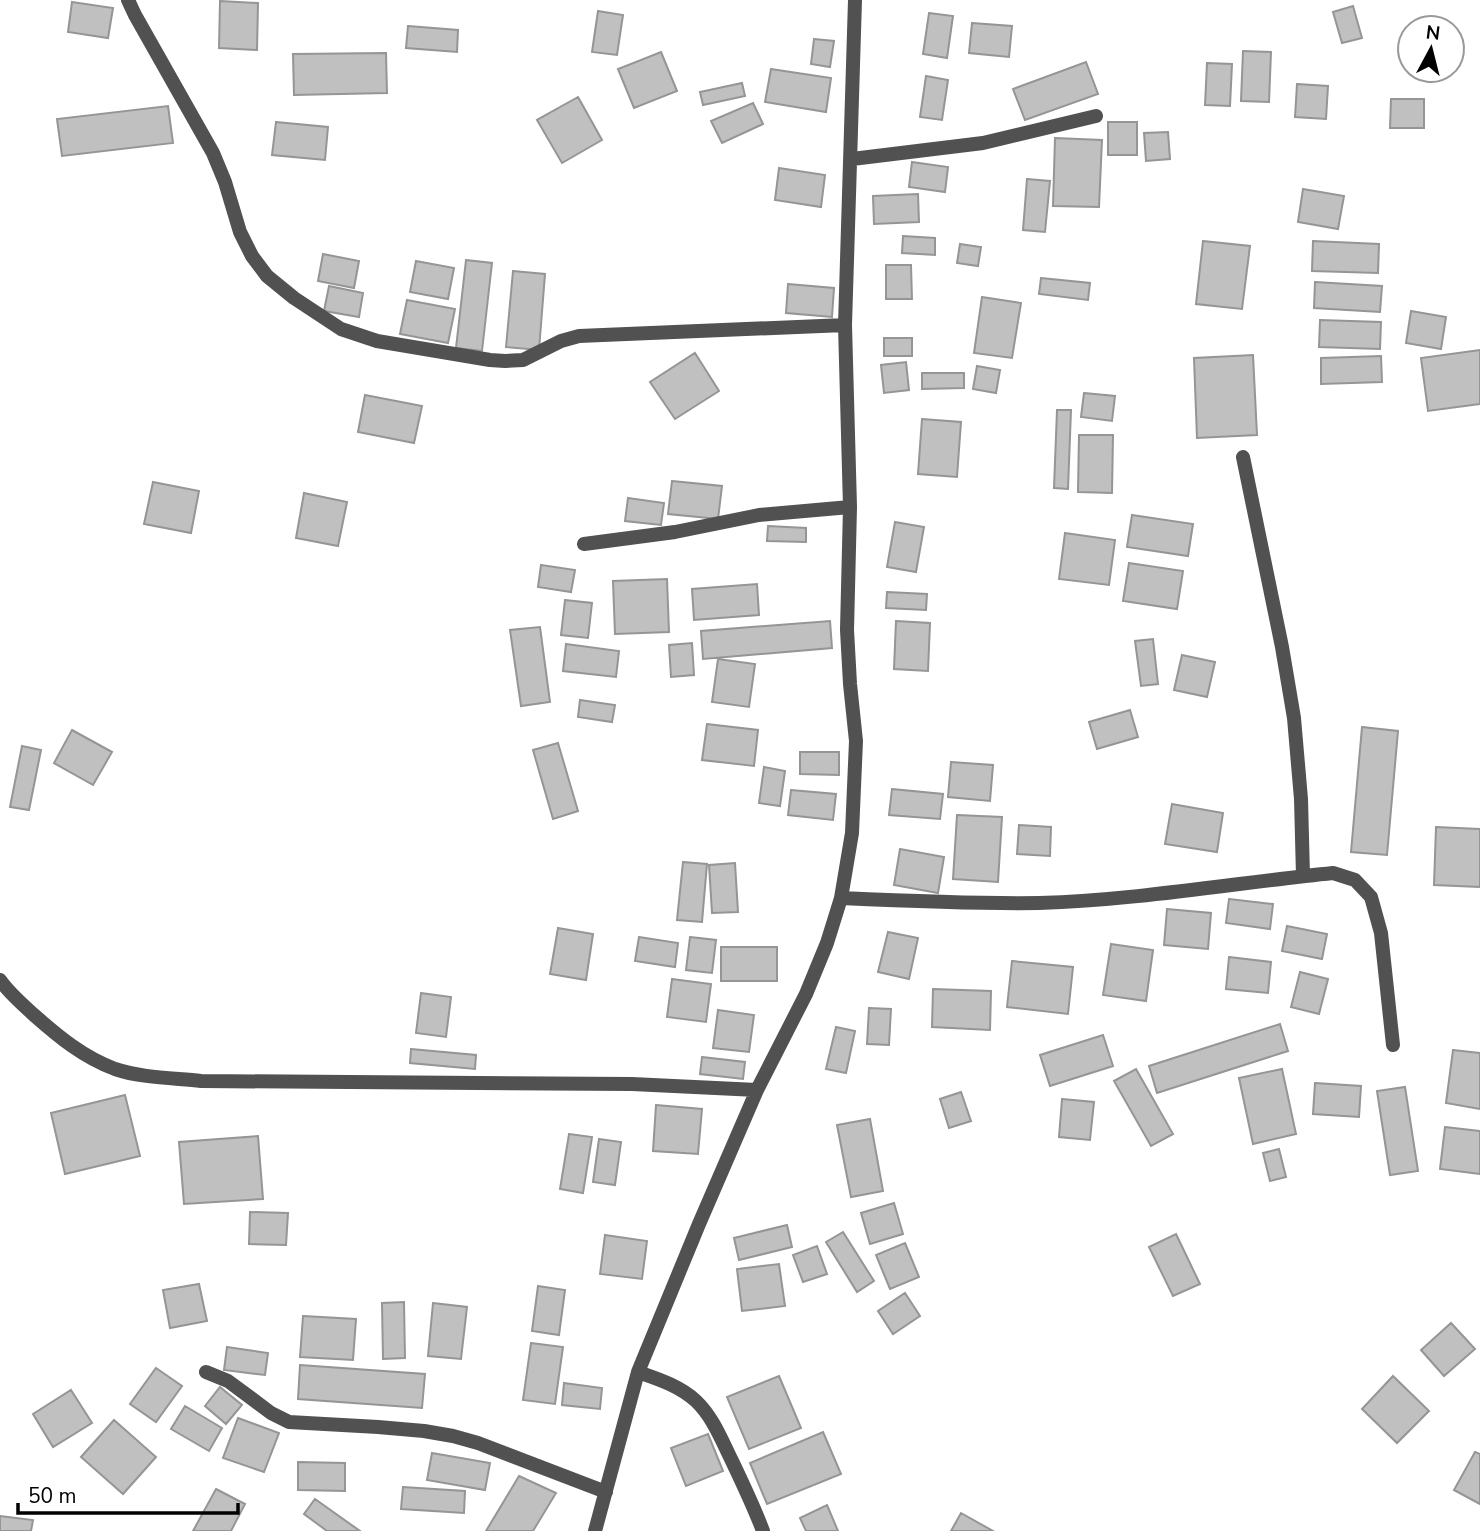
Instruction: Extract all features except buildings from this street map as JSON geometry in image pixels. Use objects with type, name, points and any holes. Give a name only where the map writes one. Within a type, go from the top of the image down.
[{"type":"street","points":[[128,0],[213,153],[240,232],[252,256],[267,276],[294,298],[341,329],[377,341],[505,361],[523,360],[561,341],[579,336],[845,325]]},
{"type":"street","points":[[596,1531],[638,1372],[757,1090],[806,993],[827,943],[841,898],[852,833],[856,741],[848,630],[850,506],[845,325],[855,0]]},
{"type":"street","points":[[852,159],[983,143],[1096,116]]},
{"type":"street","points":[[1243,457],[1294,718],[1301,799],[1303,876]]},
{"type":"street","points":[[584,544],[675,532],[759,516],[850,506]]},
{"type":"street","points":[[841,898],[1040,903],[1168,894],[1333,873],[1355,880],[1371,897],[1381,933],[1393,1045]]},
{"type":"street","points":[[0,980],[74,1048],[116,1069],[139,1074],[201,1081],[632,1084],[757,1090]]},
{"type":"street","points":[[206,1372],[228,1381],[271,1413],[289,1422],[378,1427],[453,1436],[606,1492]]},
{"type":"street","points":[[638,1372],[680,1389],[708,1415],[763,1531]]}]
